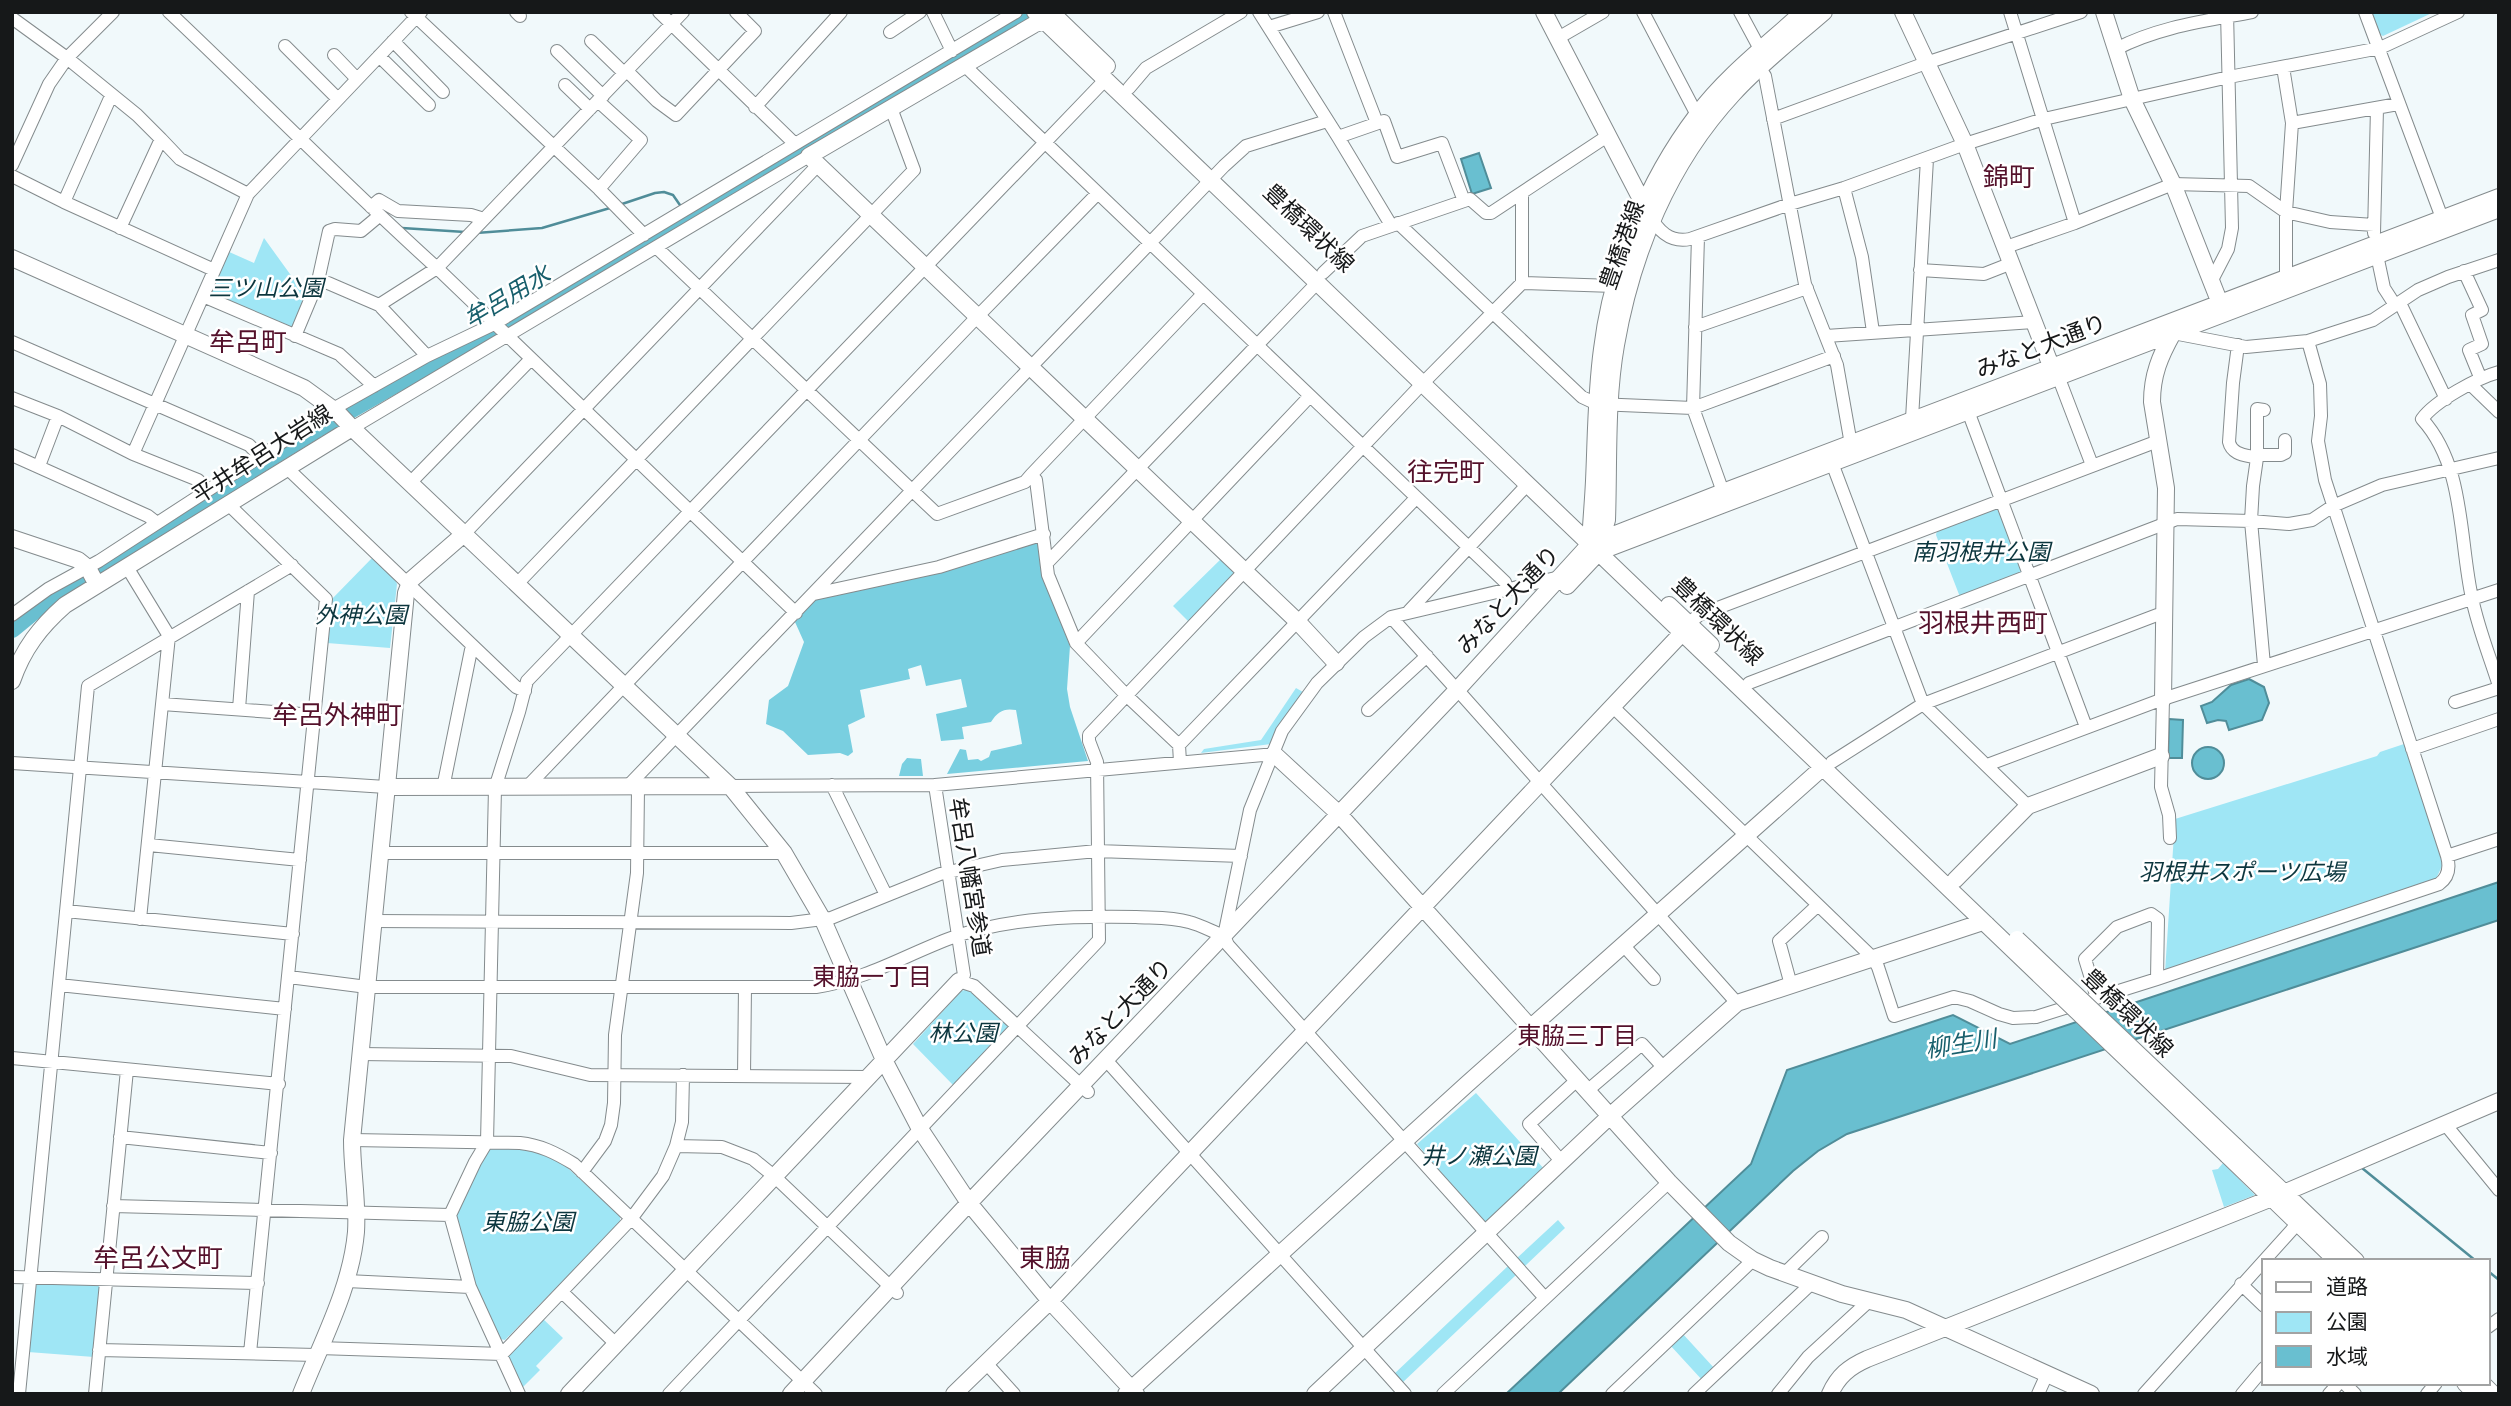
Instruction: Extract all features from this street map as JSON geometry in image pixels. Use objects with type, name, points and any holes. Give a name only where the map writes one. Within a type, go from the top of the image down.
[{"type":"street","points":[[12,165],[49,84],[67,58],[113,12]]},
{"type":"street","points":[[169,12],[796,613]]},
{"type":"street","points":[[659,12],[795,144]]},
{"type":"street","points":[[379,305],[437,268],[683,12]]},
{"type":"street","points":[[591,41],[676,115],[755,32],[736,12]]},
{"type":"street","points":[[755,107],[841,12]]},
{"type":"street","points":[[890,32],[920,12]]},
{"type":"street","points":[[933,12],[952,51]]},
{"type":"street","points":[[301,1394],[347,1281],[354,1247],[356,1211],[352,1140],[408,584],[464,534],[700,287],[814,161],[831,133],[952,51],[1016,12]]},
{"type":"street","points":[[1129,88],[1146,68],[1241,12]]},
{"type":"street","points":[[1259,12],[1394,224],[1492,311],[1582,397],[1604,404],[1693,408],[1834,356]]},
{"type":"street","points":[[1269,27],[1318,12]]},
{"type":"street","points":[[1334,12],[1377,123]]},
{"type":"street","points":[[1544,12],[1648,212],[1659,230],[1677,240],[1698,237],[2044,119],[2229,77],[2378,48],[2458,12]]},
{"type":"street","points":[[1558,38],[1603,12]]},
{"type":"street","points":[[1643,12],[1697,115]]},
{"type":"street","points":[[1740,12],[1765,76],[1807,288],[1834,356],[1852,449]]},
{"type":"street","name":"豊橋港線","points":[[1604,404],[1648,212],[1706,125],[1803,12]]},
{"type":"street","name":"豊橋港線","points":[[1598,543],[1604,404],[1602,347],[1614,286],[1648,212],[1666,162],[1697,115],[1723,86],[1824,12]]},
{"type":"street","points":[[1903,12],[1965,144],[2092,465]]},
{"type":"street","points":[[2010,12],[2075,223]]},
{"type":"street","points":[[1773,119],[1926,63],[2018,35],[2081,12]]},
{"type":"street","points":[[2104,12],[2133,99],[2173,184],[2222,308]]},
{"type":"street","points":[[2116,49],[2159,30],[2252,12]]},
{"type":"street","points":[[2365,12],[2442,218]]},
{"type":"street","points":[[133,454],[248,194],[416,14],[644,235]]},
{"type":"street","points":[[14,610],[92,575],[157,523],[260,456],[342,418],[656,247],[795,144],[831,133],[891,108],[1048,15]]},
{"type":"street","name":"豊橋環状線","points":[[1048,15],[1129,88],[1214,177]]},
{"type":"street","name":"豊橋環状線","points":[[1048,15],[1105,80],[1214,177],[1598,543],[1988,922],[2278,1195],[2354,1259]]},
{"type":"street","points":[[2211,280],[2228,249],[2232,228],[2227,15]]},
{"type":"street","points":[[14,22],[67,58],[138,115],[180,159],[248,194]]},
{"type":"street","points":[[393,41],[443,92]]},
{"type":"street","points":[[285,46],[338,99]]},
{"type":"street","points":[[556,51],[597,102],[641,140],[598,189]]},
{"type":"street","points":[[334,55],[357,79]]},
{"type":"street","points":[[379,56],[429,105]]},
{"type":"street","points":[[964,65],[1505,582],[1507,589]]},
{"type":"street","points":[[2283,67],[2292,123],[2286,212],[2286,278]]},
{"type":"street","points":[[519,1394],[470,1287],[450,1215],[487,1142],[495,788],[527,681],[1105,80]]},
{"type":"street","points":[[565,85],[597,102]]},
{"type":"street","points":[[64,202],[111,96]]},
{"type":"street","points":[[2292,123],[2398,104]]},
{"type":"street","points":[[516,585],[914,170],[891,108]]},
{"type":"street","points":[[2377,108],[2374,225],[2376,249],[2384,288],[2395,305]]},
{"type":"street","points":[[582,1172],[599,1152],[608,1135],[614,1103],[613,1076],[620,988],[632,922],[638,854],[632,788],[676,738],[912,491],[1246,146],[1327,121]]},
{"type":"street","points":[[1338,137],[1384,121],[1397,156],[1442,143],[1464,201]]},
{"type":"street","points":[[1047,563],[1355,241],[1394,224],[1470,199],[1486,214],[1492,213],[1609,135]]},
{"type":"street","points":[[120,228],[161,139]]},
{"type":"street","points":[[1912,419],[1927,159]]},
{"type":"street","points":[[814,161],[1245,571],[1336,663]]},
{"type":"street","points":[[342,418],[374,386],[427,356],[500,330],[644,235],[723,198],[814,161]]},
{"type":"street","points":[[12,176],[214,270]]},
{"type":"street","points":[[2006,247],[2173,184],[2249,187],[2286,212],[2330,222],[2374,225]]},
{"type":"street","points":[[1844,188],[1862,257],[1873,332]]},
{"type":"street","points":[[669,1394],[1099,940],[1097,762],[1089,735],[1522,282],[1522,192]]},
{"type":"street","points":[[526,788],[1097,194]]},
{"type":"street","name":"みなと大通り","points":[[1459,693],[1562,577],[1598,543],[1723,492],[1852,449],[2376,249],[2442,218],[2499,197]]},
{"type":"street","points":[[295,336],[318,281],[329,231],[361,231],[379,200],[398,211],[471,215],[484,219]]},
{"type":"street","name":"みなと大通り","points":[[2055,371],[2173,332],[2286,278],[2499,209]]},
{"type":"street","points":[[1698,237],[1693,408],[1723,492]]},
{"type":"street","points":[[656,247],[937,514],[1025,482],[1203,294]]},
{"type":"street","name":"平井牟呂大岩線","points":[[12,258],[304,388],[342,418],[287,468],[127,567],[92,575],[34,636],[24,651],[12,681]]},
{"type":"street","points":[[2170,838],[2169,815],[2161,787],[2166,488],[2152,402],[2153,377],[2173,332],[2246,347],[2308,341],[2373,320],[2418,290],[2499,260]]},
{"type":"street","points":[[1920,270],[1984,274],[2012,263]]},
{"type":"street","points":[[2464,271],[2482,310],[2472,314],[2482,344],[2469,350],[2475,381],[2499,412]]},
{"type":"street","points":[[318,281],[379,305],[427,356]]},
{"type":"street","points":[[1522,282],[1614,286]]},
{"type":"street","points":[[1695,327],[1807,288]]},
{"type":"street","points":[[203,296],[339,354],[374,386]]},
{"type":"street","points":[[2395,305],[2401,305],[2446,400]]},
{"type":"street","points":[[1826,336],[2035,322]]},
{"type":"street","points":[[1612,706],[1873,958],[1894,1016],[1954,998],[1970,1001],[1998,1014],[2036,1017],[2439,884],[2444,881],[2449,871],[2448,856],[2333,506],[2320,455],[2320,384],[2308,341]]},
{"type":"street","points":[[12,342],[249,445],[260,456]]},
{"type":"street","points":[[2238,345],[2232,383],[2230,448],[2235,453],[2281,455],[2285,453],[2285,440]]},
{"type":"street","points":[[410,483],[531,359]]},
{"type":"street","points":[[2455,702],[2499,687],[2472,599],[2451,471],[2435,434],[2422,419],[2428,411],[2475,381],[2499,372]]},
{"type":"street","name":"豊橋環状線","points":[[1426,380],[1527,485],[1598,543]]},
{"type":"street","points":[[1076,643],[1310,396]]},
{"type":"street","points":[[12,398],[58,416],[133,454],[198,480],[207,490]]},
{"type":"street","points":[[1965,405],[2086,727]]},
{"type":"street","name":"みなと大通り","points":[[1852,449],[1912,419],[1965,405]]},
{"type":"street","points":[[2264,410],[2257,409],[2257,456],[2251,521],[2264,665]]},
{"type":"street","points":[[38,466],[58,416]]},
{"type":"street","points":[[342,418],[676,738],[730,786],[783,853],[824,920],[884,1060],[920,1129],[971,1207],[1049,1301],[1131,1392],[1280,1254],[1827,765],[1923,704],[2157,615],[2164,615]]},
{"type":"street","points":[[954,1394],[1049,1301],[1699,615],[2158,441]]},
{"type":"street","points":[[12,455],[148,516],[157,523]]},
{"type":"street","points":[[1829,457],[1923,704],[2028,806]]},
{"type":"street","name":"みなと大通り","points":[[792,1394],[808,1389],[971,1207],[1598,543],[1829,457]]},
{"type":"street","points":[[1749,682],[2177,519],[2289,524],[2312,520],[2333,506],[2382,485],[2499,458]]},
{"type":"street","points":[[287,468],[516,687],[525,691]]},
{"type":"street","points":[[1031,475],[1037,481],[1048,575],[1076,643],[1179,745],[1180,762]]},
{"type":"street","points":[[1409,611],[1527,485]]},
{"type":"street","points":[[1179,745],[1416,498]]},
{"type":"street","points":[[228,504],[326,599],[250,1353]]},
{"type":"street","points":[[814,594],[939,567],[1044,534]]},
{"type":"street","points":[[12,538],[69,556],[92,575]]},
{"type":"street","points":[[19,1394],[88,686],[292,565]]},
{"type":"street","points":[[127,567],[169,636],[140,919]]},
{"type":"street","points":[[1226,940],[1250,810],[1282,732],[1297,709],[1336,663],[1391,617],[1562,577]]},
{"type":"street","points":[[1987,765],[2163,699],[2499,590]]},
{"type":"street","points":[[239,709],[248,591]]},
{"type":"street","points":[[1391,617],[1737,1003]]},
{"type":"street","name":"豊橋環状線","points":[[1685,628],[1749,682],[1827,765],[1955,880],[1988,922]]},
{"type":"street","points":[[443,788],[471,650],[474,647]]},
{"type":"street","points":[[1368,710],[1426,656]]},
{"type":"street","points":[[162,704],[315,715]]},
{"type":"street","points":[[2412,748],[2499,719]]},
{"type":"street","points":[[12,763],[386,788],[632,788],[935,785],[1097,768],[1274,754],[1341,817],[1531,1030],[1729,1243],[1753,1260],[1812,1283],[1906,1310],[2091,1394]]},
{"type":"street","points":[[1955,880],[2028,806],[2161,756]]},
{"type":"street","points":[[832,785],[886,895]]},
{"type":"street","name":"牟呂八幡宮参道","points":[[935,785],[962,978]]},
{"type":"street","points":[[2448,856],[2499,839]]},
{"type":"street","points":[[149,845],[300,860]]},
{"type":"street","points":[[373,921],[791,923],[824,920],[948,871],[1003,860],[1097,851],[1241,856]]},
{"type":"street","points":[[380,853],[783,853]]},
{"type":"street","points":[[1791,985],[1779,941],[1818,905]]},
{"type":"street","points":[[66,911],[293,934]]},
{"type":"street","points":[[2097,998],[2085,959],[2117,927],[2151,915],[2158,919],[2157,979]]},
{"type":"street","points":[[289,977],[367,987],[816,987],[850,981],[893,965],[921,949],[993,926],[1099,916],[1171,918],[1192,922],[1226,940],[1304,1031],[1545,1298]]},
{"type":"street","points":[[1315,1394],[1610,1116],[1737,1003],[1988,922]]},
{"type":"street","points":[[1624,946],[1654,979]]},
{"type":"street","points":[[569,1394],[962,978],[974,986],[1085,1089]]},
{"type":"street","points":[[59,985],[285,1009]]},
{"type":"street","points":[[744,1076],[745,987]]},
{"type":"street","points":[[1562,1162],[1529,1124],[1642,1044],[1664,1068]]},
{"type":"street","points":[[360,1054],[532,1059],[590,1076],[868,1077]]},
{"type":"street","points":[[12,1058],[279,1084]]},
{"type":"street","points":[[1109,1063],[1405,1394]]},
{"type":"street","points":[[95,1394],[127,1070]]},
{"type":"street","points":[[99,1349],[250,1353],[318,1351],[502,1354],[631,1219],[663,1176],[676,1146],[682,1122],[682,1075]]},
{"type":"street","points":[[1830,1394],[1836,1380],[1850,1367],[1941,1328],[2278,1195],[2499,1101]]},
{"type":"street","points":[[2445,1124],[2499,1190]]},
{"type":"street","points":[[120,1137],[271,1153]]},
{"type":"street","points":[[352,1140],[532,1144],[558,1154],[582,1172],[808,1389]]},
{"type":"street","points":[[676,1146],[713,1145],[734,1150],[753,1159],[894,1290]]},
{"type":"street","points":[[1443,1394],[1670,1182]]},
{"type":"street","name":"豊橋環状線","points":[[2278,1195],[2298,1223],[2335,1259]]},
{"type":"street","points":[[113,1206],[450,1215]]},
{"type":"street","points":[[2264,1259],[2298,1223]]},
{"type":"street","points":[[1785,1273],[1822,1237]]},
{"type":"street","points":[[1612,1394],[1753,1260]]},
{"type":"street","points":[[2144,1394],[2262,1262]]},
{"type":"street","points":[[12,1277],[258,1283]]},
{"type":"street","points":[[347,1281],[470,1287]]},
{"type":"street","points":[[1694,1394],[1812,1283]]},
{"type":"street","points":[[2241,1284],[2262,1304]]},
{"type":"street","points":[[562,1292],[616,1344]]},
{"type":"street","points":[[1778,1394],[1808,1357],[1869,1301]]},
{"type":"street","points":[[986,1363],[1014,1394]]},
{"type":"street","points":[[2242,1394],[2262,1370]]},
{"type":"street","points":[[2038,1394],[2047,1374]]},
{"type":"green space","points":[[2371,12],[2434,12],[2383,36],[2379,34]]},
{"type":"green space","name":"三ツ山公園","points":[[264,238],[295,281],[311,285],[292,327],[288,328],[211,295],[210,290],[227,251],[254,263]]},
{"type":"green space","name":"南羽根井公園","points":[[1998,506],[2025,572],[1960,597],[1936,535],[1937,530]]},
{"type":"green space","name":"外神公園","points":[[373,557],[394,577],[397,584],[390,648],[327,643],[331,600]]},
{"type":"green space","points":[[1223,557],[1237,572],[1189,622],[1173,606]]},
{"type":"green space","points":[[1296,688],[1303,692],[1271,744],[1201,753],[1204,749],[1261,740]]},
{"type":"green space","name":"羽根井スポーツ広場","points":[[2404,744],[2442,858],[2442,866],[2435,881],[2165,972],[2175,819],[2377,756],[2380,752]]},
{"type":"green space","name":"林公園","points":[[969,989],[1011,1027],[953,1085],[913,1044],[961,991]]},
{"type":"green space","name":"井ノ瀬公園","points":[[1476,1093],[1545,1170],[1490,1223],[1484,1223],[1417,1144]]},
{"type":"green space","name":"東脇公園","points":[[522,1147],[559,1160],[620,1216],[620,1222],[505,1340],[500,1339],[477,1293],[454,1216],[488,1148]]},
{"type":"green space","points":[[2223,1163],[2255,1195],[2224,1207],[2212,1170],[2218,1169]]},
{"type":"green space","points":[[1558,1220],[1565,1228],[1525,1266],[1517,1258]]},
{"type":"green space","points":[[1508,1266],[1516,1275],[1401,1384],[1393,1375]]},
{"type":"green space","points":[[37,1284],[98,1285],[100,1288],[94,1357],[28,1352],[34,1289]]},
{"type":"green space","points":[[541,1317],[563,1338],[536,1366],[540,1370],[521,1389],[507,1353]]},
{"type":"green space","points":[[1682,1333],[1715,1369],[1703,1381],[1670,1345]]},
{"type":"shaded area","points":[[1040,541],[1043,574],[1070,646],[1067,689],[1070,707],[1088,761],[947,774],[960,749],[966,750],[968,760],[981,761],[989,757],[991,751],[1022,744],[1016,710],[1002,711],[991,722],[962,727],[964,739],[941,741],[936,714],[967,707],[961,679],[926,686],[921,665],[908,669],[910,679],[860,690],[865,717],[848,725],[853,752],[848,756],[840,753],[808,755],[783,731],[766,724],[769,700],[788,686],[804,642],[795,622],[814,599]]},
{"type":"shaded area","points":[[907,758],[921,759],[923,776],[899,776],[902,764]]},
{"type":"water","points":[[1479,153],[1491,188],[1472,194],[1461,159]]},
{"type":"water","points":[[2249,679],[2264,687],[2269,703],[2262,720],[2229,730],[2226,721],[2207,723],[2201,706],[2212,702],[2231,685]]},
{"type":"water","points":[[2169,719],[2183,720],[2182,758],[2168,758]]},
{"type":"water","points":[[2208,747],[2219,752],[2224,763],[2219,774],[2208,779],[2197,774],[2192,763],[2197,752]]},
{"type":"water","name":"柳生川","points":[[2499,882],[2499,920],[1847,1134],[1818,1151],[1793,1171],[1558,1394],[1506,1394],[1751,1164],[1787,1070],[1953,1015],[2010,1044]]},
{"type":"waterway","name":"牟呂用水","points":[[12,629],[51,597],[183,518],[255,467],[315,430],[399,382],[414,380],[1032,12]]},
{"type":"waterway","points":[[622,204],[664,192],[673,195],[682,208]]},
{"type":"waterway","points":[[476,233],[542,228],[610,208]]},
{"type":"waterway","points":[[402,228],[465,232]]},
{"type":"waterway","points":[[2362,1168],[2474,1259]]},
{"type":"waterway","points":[[2490,1273],[2499,1280]]},
{"type":"district","name":"錦町","points":[[2009,177]]},
{"type":"district","name":"牟呂町","points":[[248,342]]},
{"type":"district","name":"往完町","points":[[1446,472]]},
{"type":"district","name":"羽根井西町","points":[[1983,623]]},
{"type":"district","name":"牟呂外神町","points":[[337,715]]},
{"type":"district","name":"東脇一丁目","points":[[872,977]]},
{"type":"district","name":"東脇三丁目","points":[[1577,1036]]},
{"type":"district","name":"牟呂公文町","points":[[158,1258]]},
{"type":"district","name":"東脇","points":[[1045,1258]]}]
